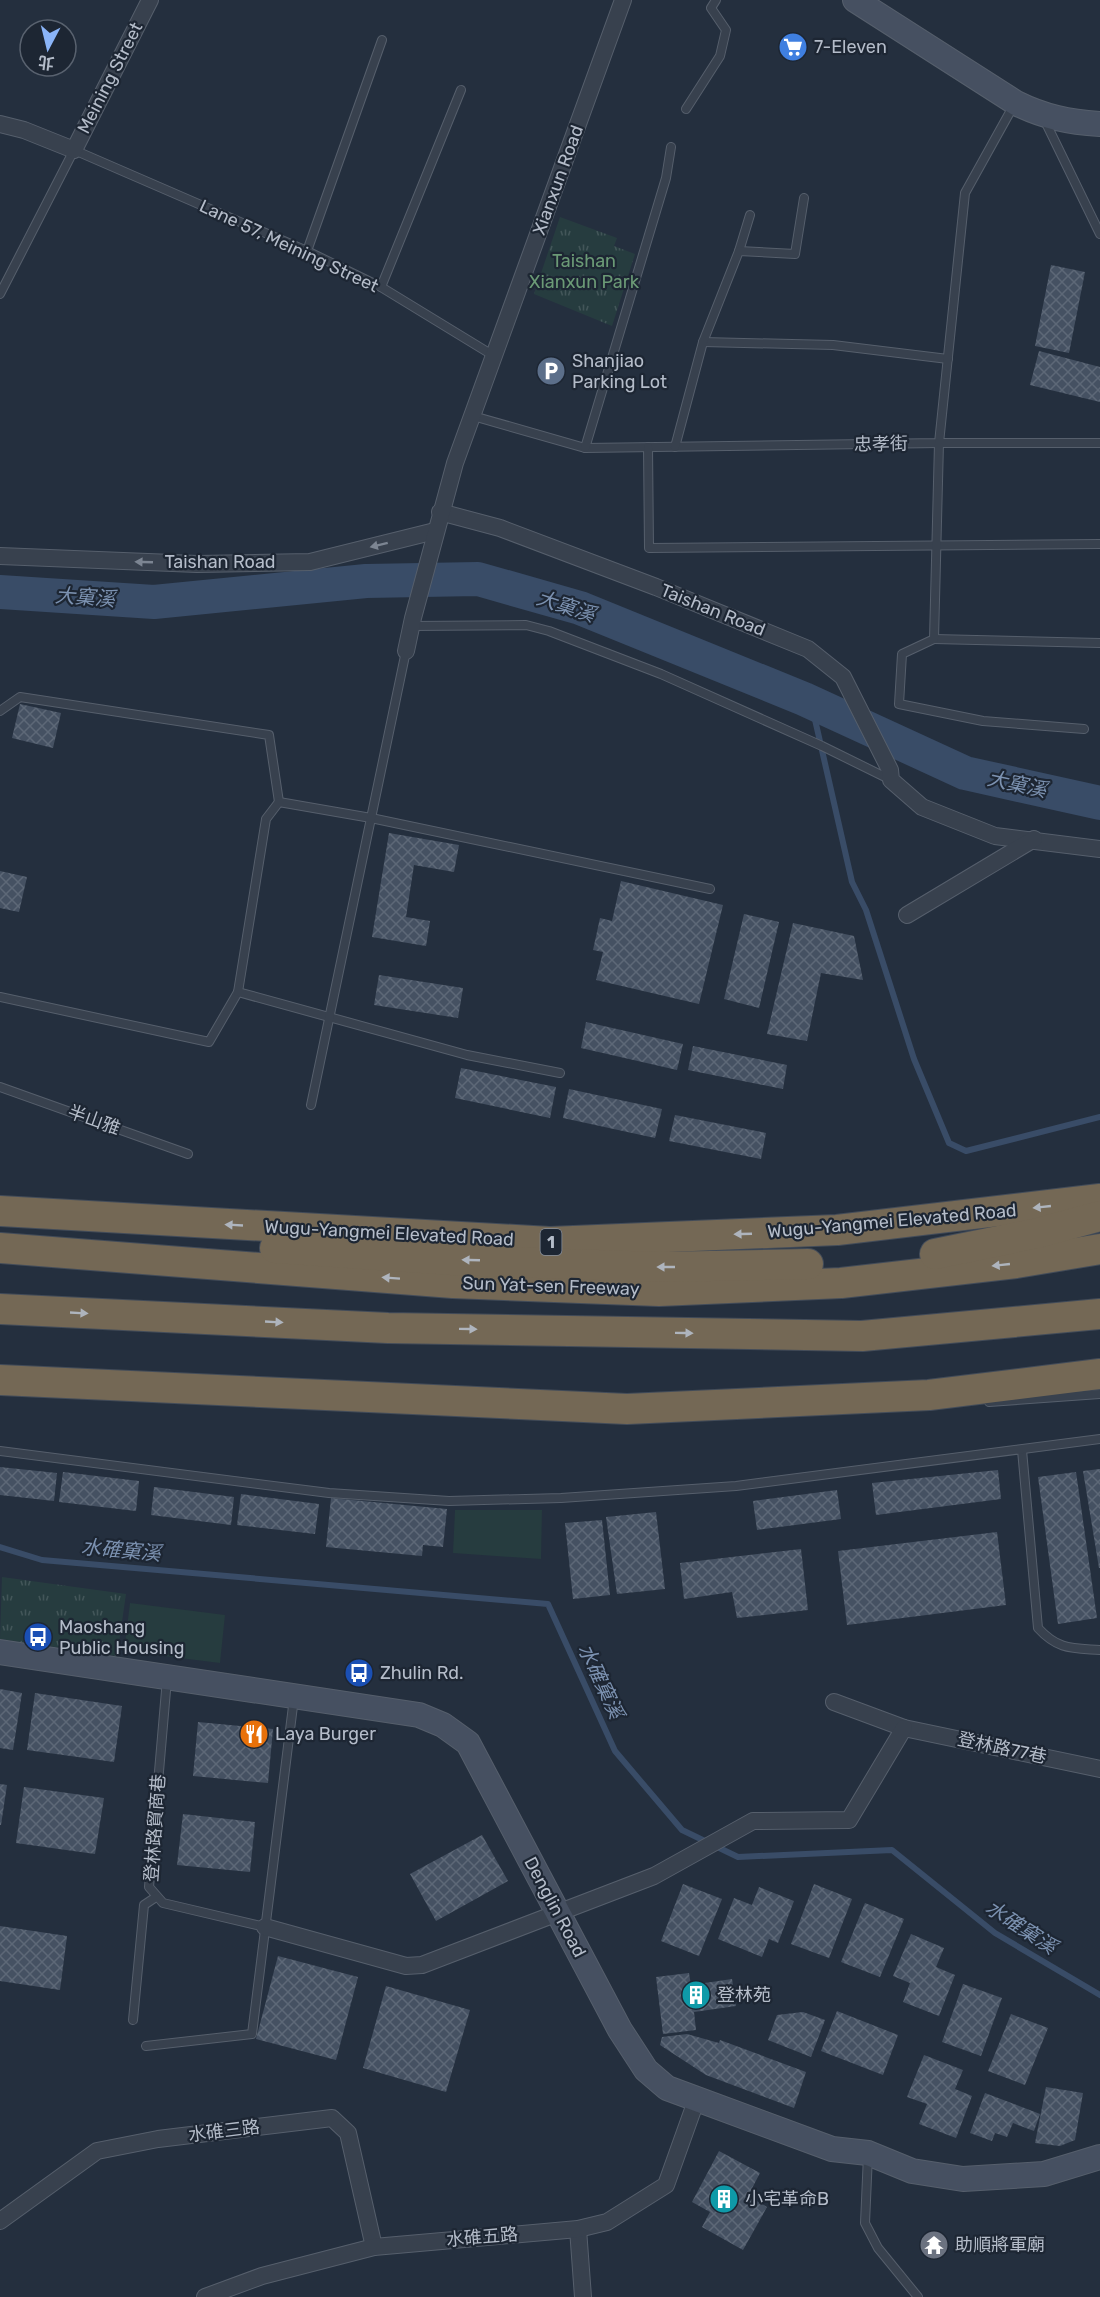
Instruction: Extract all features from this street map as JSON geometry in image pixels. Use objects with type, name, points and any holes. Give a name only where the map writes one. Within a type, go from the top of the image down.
[{"type":"highway","name":"Wugu-Yangmei Elevated Road","points":[[0,1211],[550,1242],[837,1230],[1100,1199]]},
{"type":"highway","points":[[659,1291],[956,1251],[1038,1233],[1100,1216]]},
{"type":"highway","points":[[0,1230],[474,1260],[659,1267],[871,1263]]},
{"type":"highway","name":"Sun Yat-sen Freeway","points":[[0,1248],[453,1282],[659,1291],[841,1283],[1016,1263],[1100,1249]]},
{"type":"highway","points":[[7,1310],[388,1328],[862,1336],[1100,1331]]},
{"type":"highway","points":[[862,1336],[1100,1314]]},
{"type":"highway","points":[[0,1380],[627,1408],[930,1395],[1100,1374]]},
{"type":"street","name":"Meining Street","points":[[0,124],[24,130],[74,150],[150,0]]},
{"type":"street","name":"Xianxun Road","points":[[412,622],[440,512],[623,0]]},
{"type":"street","points":[[855,0],[1016,103],[1042,116],[1071,123],[1100,124]]},
{"type":"street","name":"Taishan Road","points":[[440,512],[500,528],[808,649],[843,676],[890,775]]},
{"type":"street","name":"Taishan Road","points":[[0,556],[197,564],[310,562],[435,531]]},
{"type":"street","points":[[406,651],[412,622]]},
{"type":"street","points":[[890,775],[922,807],[995,836],[1034,839],[1100,849]]},
{"type":"street","points":[[907,915],[1034,839]]},
{"type":"street","name":"Denglin Road","points":[[0,1652],[419,1715],[443,1725],[468,1743],[620,2030],[646,2070],[667,2088],[696,2101],[832,2149],[868,2153],[912,2171],[963,2180],[1044,2174],[1100,2157]]},
{"type":"street","name":"登林路77巷","points":[[834,1702],[904,1728],[1100,1769]]},
{"type":"street","points":[[266,1927],[406,1966],[422,1965],[654,1876],[753,1821],[849,1820],[904,1728]]},
{"type":"street","name":"水碓五路","points":[[205,2297],[262,2277],[374,2247],[578,2229],[607,2222],[666,2185],[696,2101]]},
{"type":"street","name":"水碓三路","points":[[0,2221],[97,2151],[158,2139],[332,2118],[348,2133],[374,2247]]},
{"type":"street","points":[[578,2229],[583,2297]]},
{"type":"lane","points":[[686,110],[720,56],[726,30],[711,8],[716,0]]},
{"type":"lane","points":[[307,251],[382,40]]},
{"type":"lane","points":[[381,287],[461,90]]},
{"type":"lane","points":[[934,639],[939,443],[965,193],[1016,103]]},
{"type":"lane","points":[[1042,116],[1100,234]]},
{"type":"lane","points":[[585,448],[666,178],[671,147]]},
{"type":"lane","name":"Lane 57, Meining Street","points":[[74,150],[307,251],[381,287],[495,356]]},
{"type":"lane","points":[[0,294],[74,150]]},
{"type":"lane","points":[[739,251],[795,254],[804,198]]},
{"type":"lane","points":[[675,447],[703,342],[739,251],[750,216]]},
{"type":"lane","points":[[703,342],[833,345],[948,359]]},
{"type":"lane","name":"忠孝街","points":[[473,416],[585,448],[1100,443]]},
{"type":"lane","points":[[648,447],[649,548],[1100,544]]},
{"type":"lane","points":[[412,622],[526,625],[549,631],[661,674],[890,775]]},
{"type":"lane","points":[[1084,729],[983,722],[899,704],[902,654],[934,639],[1100,643]]},
{"type":"lane","points":[[311,1105],[406,651]]},
{"type":"lane","points":[[0,711],[20,698],[269,735],[279,802],[266,819],[238,992],[209,1042],[0,997]]},
{"type":"lane","points":[[279,802],[371,818],[710,890]]},
{"type":"lane","points":[[238,992],[467,1055],[560,1073]]},
{"type":"lane","name":"半山雅","points":[[0,1087],[188,1154]]},
{"type":"lane","points":[[0,1386],[83,1387],[670,1417]]},
{"type":"lane","points":[[982,1403],[1100,1394]]},
{"type":"lane","points":[[0,1451],[329,1493],[449,1501],[561,1498],[736,1486],[1100,1439]]},
{"type":"lane","points":[[1022,1450],[1038,1628],[1051,1641],[1066,1648],[1100,1650]]},
{"type":"lane","name":"登林路貿商巷","points":[[167,1678],[148,1887],[163,1903],[266,1927]]},
{"type":"lane","points":[[146,2046],[252,2034],[294,1697]]},
{"type":"lane","points":[[133,2020],[144,1905],[156,1897]]},
{"type":"lane","points":[[868,2153],[865,2223],[878,2248],[918,2297]]},
{"type":"green space","name":"Taishan Xianxun Park","points":[[560,217],[617,238],[614,246],[635,254],[612,326],[534,294]]},
{"type":"green space","points":[[455,1510],[542,1510],[541,1559],[453,1553]]},
{"type":"green space","points":[[2,1577],[126,1594],[117,1656],[0,1639]]},
{"type":"green space","points":[[130,1603],[225,1615],[220,1663],[124,1651]]},
{"type":"building","points":[[1051,265],[1085,272],[1069,353],[1035,346]]},
{"type":"building","points":[[1039,351],[1100,367],[1100,402],[1030,385]]},
{"type":"building","points":[[20,704],[61,713],[53,748],[12,738]]},
{"type":"building","points":[[389,833],[459,845],[454,872],[414,865],[406,917],[430,921],[426,946],[372,937]]},
{"type":"building","points":[[0,871],[27,877],[19,912],[0,908]]},
{"type":"building","points":[[621,881],[723,905],[699,1004],[596,980],[603,952],[593,950],[600,918],[612,921]]},
{"type":"building","points":[[744,914],[779,922],[759,1008],[724,999]]},
{"type":"building","points":[[793,923],[854,936],[863,980],[821,973],[807,1041],[767,1034]]},
{"type":"building","points":[[379,975],[463,988],[458,1018],[374,1005]]},
{"type":"building","points":[[586,1022],[683,1044],[677,1070],[581,1048]]},
{"type":"building","points":[[693,1046],[787,1065],[783,1089],[688,1070]]},
{"type":"building","points":[[461,1068],[556,1087],[550,1118],[455,1098]]},
{"type":"building","points":[[569,1089],[662,1109],[655,1138],[563,1118]]},
{"type":"building","points":[[675,1115],[766,1133],[761,1159],[669,1141]]},
{"type":"building","points":[[0,1467],[57,1473],[54,1501],[0,1495]]},
{"type":"building","points":[[1100,1469],[1100,1568],[1099,1568],[1083,1471]]},
{"type":"building","points":[[998,1470],[1001,1499],[876,1515],[872,1483]]},
{"type":"building","points":[[63,1472],[139,1481],[136,1511],[59,1502]]},
{"type":"building","points":[[1076,1472],[1097,1618],[1058,1624],[1038,1477]]},
{"type":"building","points":[[154,1487],[234,1497],[231,1525],[151,1515]]},
{"type":"building","points":[[837,1490],[841,1519],[757,1530],[753,1501]]},
{"type":"building","points":[[241,1494],[319,1504],[315,1534],[237,1525]]},
{"type":"building","points":[[331,1498],[447,1509],[443,1547],[423,1545],[422,1556],[326,1547]]},
{"type":"building","points":[[656,1512],[665,1589],[617,1594],[606,1517]]},
{"type":"building","points":[[602,1520],[610,1595],[573,1599],[565,1523]]},
{"type":"building","points":[[997,1532],[1006,1605],[847,1625],[838,1551]]},
{"type":"building","points":[[801,1549],[808,1610],[737,1618],[732,1592],[684,1599],[680,1563]]},
{"type":"building","points":[[0,1689],[22,1693],[13,1750],[0,1748]]},
{"type":"building","points":[[35,1693],[122,1706],[114,1762],[27,1750]]},
{"type":"building","points":[[198,1722],[273,1729],[268,1783],[193,1776]]},
{"type":"building","points":[[0,1784],[7,1785],[1,1825],[0,1825]]},
{"type":"building","points":[[24,1787],[104,1798],[95,1854],[16,1843]]},
{"type":"building","points":[[183,1814],[255,1822],[250,1872],[177,1865]]},
{"type":"building","points":[[482,1835],[508,1881],[436,1921],[410,1874]]},
{"type":"building","points":[[683,1884],[722,1899],[699,1956],[661,1941]]},
{"type":"building","points":[[814,1884],[852,1899],[829,1958],[791,1944]]},
{"type":"building","points":[[759,1887],[794,1901],[778,1943],[769,1939],[762,1957],[718,1939],[734,1898],[752,1905]]},
{"type":"building","points":[[865,1903],[904,1919],[880,1977],[841,1962]]},
{"type":"building","points":[[0,1926],[67,1936],[60,1990],[0,1981]]},
{"type":"building","points":[[911,1934],[944,1948],[936,1967],[955,1975],[939,2016],[903,2002],[910,1983],[893,1976]]},
{"type":"building","points":[[278,1956],[358,1977],[336,2060],[256,2039]]},
{"type":"building","name":"登林苑","points":[[689,1973],[691,1985],[732,1979],[736,2006],[694,2012],[696,2030],[663,2034],[656,1977]]},
{"type":"building","points":[[963,1984],[1002,1998],[981,2056],[942,2042]]},
{"type":"building","points":[[386,1986],[470,2010],[446,2092],[363,2068]]},
{"type":"building","points":[[837,2011],[898,2035],[883,2075],[821,2051]]},
{"type":"building","points":[[803,2012],[825,2020],[811,2057],[768,2040],[777,2015]]},
{"type":"building","points":[[1011,2014],[1048,2028],[1025,2085],[988,2071]]},
{"type":"building","points":[[687,2034],[719,2043],[720,2040],[806,2072],[794,2108],[706,2075],[660,2045],[662,2037]]},
{"type":"building","points":[[924,2055],[963,2070],[955,2089],[972,2096],[956,2138],[919,2124],[927,2104],[907,2097]]},
{"type":"building","points":[[1046,2087],[1083,2093],[1075,2140],[1060,2146],[1035,2143]]},
{"type":"building","points":[[985,2093],[1040,2114],[1034,2131],[1013,2123],[1007,2137],[995,2133],[992,2141],[970,2133]]},
{"type":"building","name":"小宅革命B","points":[[719,2151],[760,2173],[748,2196],[767,2207],[743,2250],[702,2227],[710,2212],[692,2202]]},
{"type":"waterway","name":"大窠溪","points":[[0,592],[154,602],[366,581],[478,579],[580,608],[804,699],[965,773],[1100,803]]},
{"type":"waterway","points":[[811,702],[852,882],[866,910],[914,1059],[949,1143],[966,1151],[1100,1117]]},
{"type":"waterway","name":"水確窠溪","points":[[0,1547],[42,1560],[548,1604],[615,1751],[682,1830],[738,1857],[892,1850],[995,1933],[1100,1995]]},
{"type":"place","name":"7-Eleven","points":[[793,47]]},
{"type":"place","name":"Shanjiao Parking Lot","points":[[551,371]]},
{"type":"place","name":"Maoshang Public Housing","points":[[38,1637]]},
{"type":"place","name":"Zhulin Rd.","points":[[359,1673]]},
{"type":"place","name":"Laya Burger","points":[[254,1734]]},
{"type":"place","name":"登林苑","points":[[696,1995]]},
{"type":"place","name":"小宅革命B","points":[[724,2199]]},
{"type":"place","name":"助順將軍廟","points":[[934,2245]]}]
